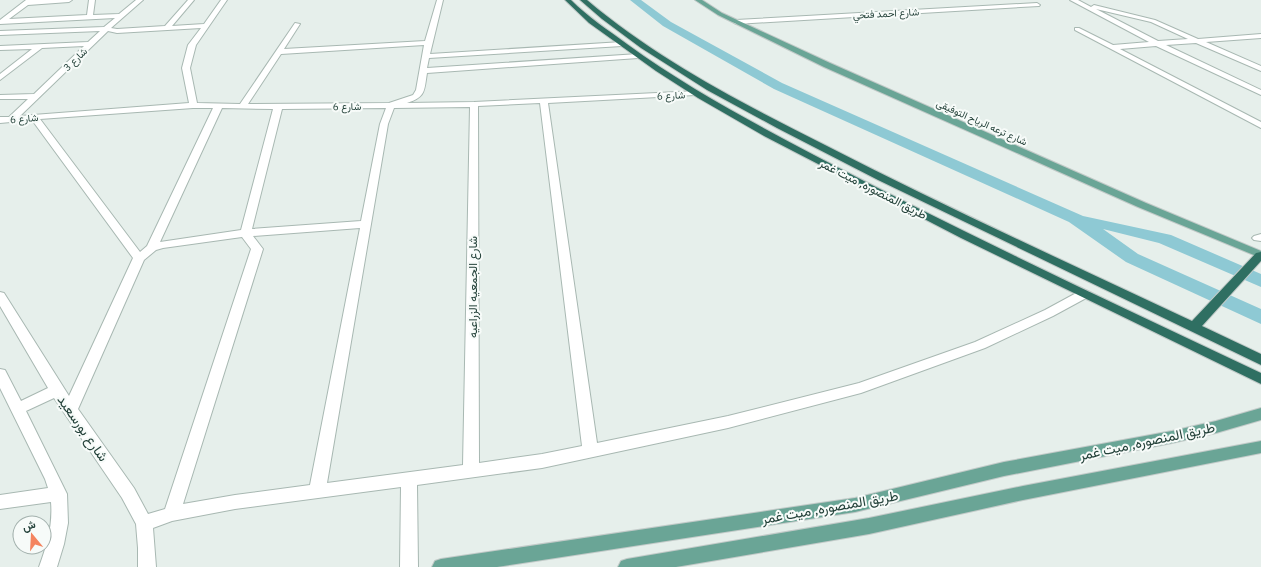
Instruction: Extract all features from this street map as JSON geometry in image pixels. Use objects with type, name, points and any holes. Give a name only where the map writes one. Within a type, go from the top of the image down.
[{"type":"highway","name":"طريق المنصوره, ميت غمر","points":[[568,0],[590,20],[638,56],[695,93],[862,185],[1261,379]]},
{"type":"highway","name":"طريق المنصوره, ميت غمر","points":[[583,0],[627,35],[710,88],[881,178],[1261,360]]},
{"type":"highway","points":[[695,93],[710,88]]},
{"type":"highway","points":[[1194,327],[1250,264],[1260,255]]},
{"type":"main road","name":"شارع ترعه الرياح التوفيقى","points":[[698,0],[720,14],[834,68],[1142,205],[1260,255]]},
{"type":"main road","name":"طريق المنصوره, ميت غمر","points":[[441,567],[855,505],[1004,469],[1172,437],[1260,416]]},
{"type":"main road","name":"طريق المنصوره, ميت غمر","points":[[627,567],[869,526],[1023,493],[1261,447]]},
{"type":"street","points":[[1,22],[58,10],[69,0]]},
{"type":"street","points":[[90,17],[92,0]]},
{"type":"street","name":"شارع 3","points":[[12,119],[106,29],[140,0]]},
{"type":"street","points":[[167,28],[191,0]]},
{"type":"street","points":[[193,106],[186,68],[192,45],[204,26],[224,0]]},
{"type":"street","points":[[317,492],[384,124],[391,105],[416,97],[420,90],[428,43],[440,0]]},
{"type":"street","points":[[1074,0],[1090,6],[1143,18],[1261,69]]},
{"type":"street","points":[[1074,0],[1158,44],[1261,93]]},
{"type":"street","points":[[1,22],[28,1],[58,10],[90,17],[122,16]]},
{"type":"street","name":"شارع احمد فتحي","points":[[736,22],[1037,5]]},
{"type":"street","points":[[244,105],[297,24]]},
{"type":"street","points":[[0,33],[106,29],[117,31],[204,26]]},
{"type":"street","points":[[1077,29],[1261,125]]},
{"type":"street","points":[[1111,47],[1200,42],[1261,36]]},
{"type":"street","points":[[278,52],[428,43]]},
{"type":"street","points":[[0,48],[90,44]]},
{"type":"street","points":[[426,56],[622,44]]},
{"type":"street","points":[[0,78],[40,46]]},
{"type":"street","points":[[423,71],[638,56]]},
{"type":"street","name":"شارع 6","points":[[0,120],[193,106],[244,105],[278,107],[474,104],[544,102],[695,93]]},
{"type":"street","points":[[0,97],[37,96]]},
{"type":"street","points":[[544,102],[590,451]]},
{"type":"street","name":"شارع الجمعيه الزراعيه","points":[[471,470],[474,104]]},
{"type":"street","points":[[152,248],[219,105]]},
{"type":"street","points":[[246,233],[278,107]]},
{"type":"street","points":[[34,118],[138,258]]},
{"type":"street","points":[[70,410],[138,258],[152,248],[246,233],[367,224]]},
{"type":"street","points":[[172,514],[257,248],[246,233]]},
{"type":"street","points":[[144,523],[172,514],[235,502],[542,461],[728,422],[861,388],[980,345],[1049,313],[1084,294]]},
{"type":"street","name":"شارع بورسعيد","points":[[0,296],[57,390],[128,493],[144,523],[147,548],[147,567]]},
{"type":"street","points":[[0,374],[53,479],[59,494],[61,523],[48,567]]},
{"type":"street","points":[[18,409],[57,390]]},
{"type":"street","points":[[409,479],[409,567]]},
{"type":"street","points":[[0,502],[59,494]]},
{"type":"waterway","points":[[635,0],[667,24],[778,86],[1075,218],[1132,258],[1261,317]]},
{"type":"waterway","points":[[1085,220],[1165,239],[1261,281]]}]
